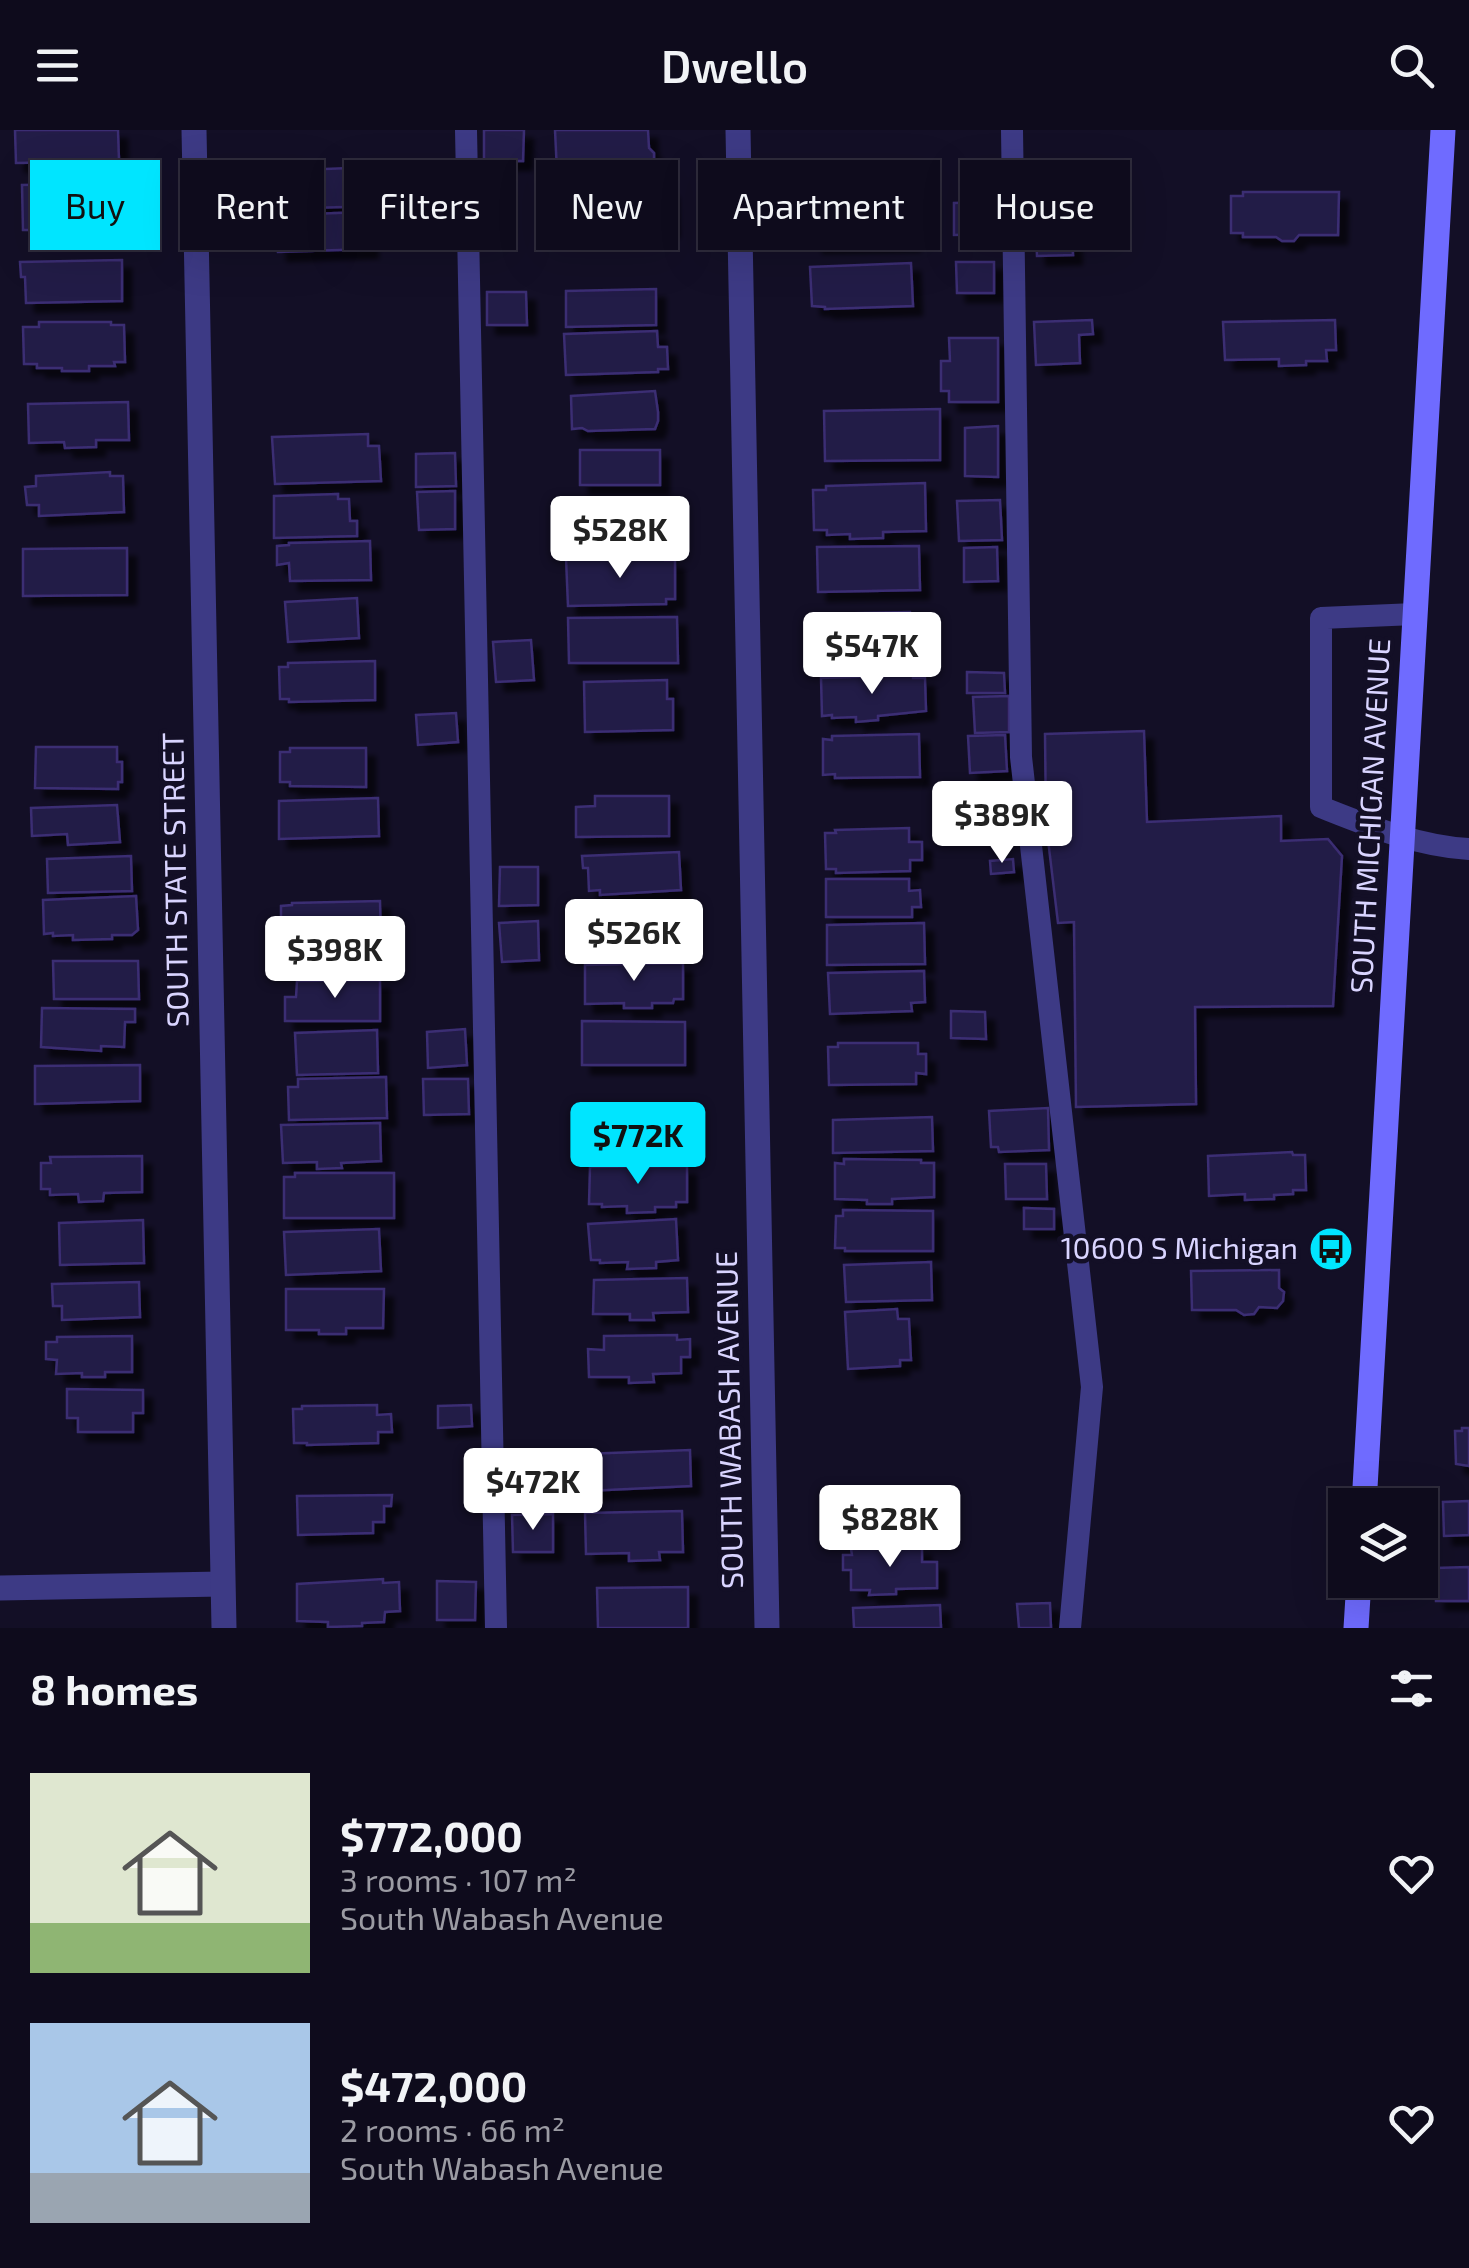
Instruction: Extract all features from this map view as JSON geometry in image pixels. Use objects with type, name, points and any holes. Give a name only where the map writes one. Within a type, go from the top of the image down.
[{"type":"main road","name":"SOUTH MICHIGAN AVENUE","points":[[1365,1488],[1443,130]]},
{"type":"main road","points":[[1356,1628],[1358,1598]]},
{"type":"street","name":"SOUTH STATE STREET","points":[[194,130],[224,1628]]},
{"type":"street","name":"SOUTH WABASH AVENUE","points":[[738,130],[767,1628]]},
{"type":"street","points":[[0,1588],[222,1584]]},
{"type":"lane","points":[[466,130],[496,1628]]},
{"type":"lane","points":[[1012,130],[1022,757],[1092,1387],[1070,1628]]},
{"type":"lane","points":[[1415,614],[1321,618],[1321,807],[1402,838],[1469,848]]},
{"type":"building","points":[[15,130],[118,130],[119,160],[16,163]]},
{"type":"building","points":[[484,130],[524,130],[523,161],[484,160]]},
{"type":"building","points":[[555,130],[648,130],[649,148],[654,153],[654,160],[556,160]]},
{"type":"building","points":[[344,168],[344,207],[324,208],[324,169]]},
{"type":"building","points":[[22,185],[30,185],[30,230],[23,230]]},
{"type":"building","points":[[1243,192],[1339,192],[1338,235],[1299,235],[1294,241],[1282,241],[1276,237],[1231,233],[1231,196],[1243,196]]},
{"type":"building","points":[[954,203],[960,203],[960,235],[954,235]]},
{"type":"building","points":[[324,213],[344,213],[344,250],[278,252],[324,250]]},
{"type":"building","points":[[1037,250],[1073,250],[1073,255],[1037,256]]},
{"type":"building","points":[[122,260],[122,301],[26,303],[20,262]]},
{"type":"building","points":[[956,262],[994,262],[994,293],[957,293]]},
{"type":"building","points":[[911,263],[913,306],[812,306],[810,267]]},
{"type":"building","points":[[656,289],[656,325],[566,327],[566,291]]},
{"type":"building","points":[[487,292],[526,292],[527,325],[487,325]]},
{"type":"building","points":[[1092,320],[1093,334],[1079,335],[1080,363],[1036,365],[1034,322]]},
{"type":"building","points":[[1335,320],[1336,350],[1326,350],[1327,361],[1279,366],[1279,359],[1225,360],[1223,322]]},
{"type":"building","points":[[39,322],[124,325],[125,362],[89,366],[89,371],[24,364],[23,327],[39,327]]},
{"type":"building","points":[[657,331],[658,347],[667,347],[668,369],[566,375],[564,334]]},
{"type":"building","points":[[949,338],[998,338],[998,402],[949,402],[949,391],[941,391],[941,361],[950,361]]},
{"type":"building","points":[[655,391],[655,429],[572,429],[571,396]]},
{"type":"building","points":[[128,402],[129,440],[96,440],[96,447],[65,448],[64,442],[29,443],[28,404]]},
{"type":"building","points":[[940,409],[940,460],[825,461],[824,411]]},
{"type":"building","points":[[998,426],[998,477],[965,476],[965,428]]},
{"type":"building","points":[[368,434],[368,446],[379,446],[381,481],[275,484],[272,437]]},
{"type":"building","points":[[580,450],[660,450],[660,485],[580,485]]},
{"type":"building","points":[[455,453],[456,486],[416,487],[416,454]]},
{"type":"building","points":[[110,472],[110,476],[123,476],[124,512],[39,516],[39,505],[27,505],[25,487],[36,486],[36,476]]},
{"type":"building","points":[[925,483],[926,531],[883,532],[883,538],[850,539],[850,534],[827,535],[827,530],[814,530],[813,490],[826,490],[826,486]]},
{"type":"building","points":[[455,491],[455,529],[419,530],[417,492]]},
{"type":"building","points":[[338,494],[338,499],[349,499],[350,521],[357,521],[357,536],[274,538],[274,496]]},
{"type":"building","points":[[565,500],[673,501],[674,540],[665,541],[665,546],[566,547]]},
{"type":"building","points":[[1000,500],[1002,540],[959,541],[957,501]]},
{"type":"building","points":[[370,541],[371,580],[290,581],[289,563],[277,565],[277,546]]},
{"type":"building","points":[[919,546],[920,590],[818,592],[817,547]]},
{"type":"building","points":[[997,547],[998,581],[964,582],[964,548]]},
{"type":"building","points":[[127,548],[127,595],[23,596],[23,549]]},
{"type":"building","points":[[566,558],[675,560],[675,599],[666,599],[666,604],[568,606]]},
{"type":"building","points":[[357,598],[359,638],[288,642],[285,602]]},
{"type":"building","points":[[820,614],[922,615],[923,650],[872,656],[858,652],[821,653]]},
{"type":"building","points":[[677,617],[678,663],[569,663],[568,618]]},
{"type":"building","points":[[531,640],[534,680],[496,682],[493,642]]},
{"type":"building","points":[[375,661],[375,700],[280,699],[279,667],[288,667],[288,663]]},
{"type":"building","points":[[967,672],[1004,673],[1005,693],[967,693]]},
{"type":"building","points":[[821,678],[925,678],[926,711],[856,722],[856,717],[822,716]]},
{"type":"building","points":[[667,680],[667,699],[673,699],[673,730],[585,732],[584,682]]},
{"type":"building","points":[[1009,696],[1009,732],[975,733],[973,697]]},
{"type":"building","points":[[456,713],[458,742],[418,745],[416,715]]},
{"type":"building","points":[[1144,731],[1147,822],[1281,816],[1281,841],[1328,839],[1342,856],[1333,1006],[1195,1007],[1196,1104],[1076,1107],[1074,922],[1058,923],[1046,823],[1045,734]]},
{"type":"building","points":[[919,734],[920,777],[823,775],[823,739]]},
{"type":"building","points":[[1005,735],[1007,771],[970,773],[968,736]]},
{"type":"building","points":[[36,747],[117,747],[122,782],[118,782],[118,789],[35,788]]},
{"type":"building","points":[[290,748],[366,748],[366,787],[290,786],[290,782],[280,782],[280,752],[290,752]]},
{"type":"building","points":[[595,796],[669,796],[669,836],[576,837],[576,807],[595,806]]},
{"type":"building","points":[[378,798],[379,836],[279,839],[279,801]]},
{"type":"building","points":[[117,805],[120,842],[68,845],[67,834],[32,836],[31,808]]},
{"type":"building","points":[[909,828],[909,842],[922,842],[922,860],[910,860],[910,871],[836,873],[836,869],[826,869],[825,833]]},
{"type":"building","points":[[679,852],[681,890],[600,895],[600,890],[589,891],[588,868],[583,868],[582,856]]},
{"type":"building","points":[[131,856],[132,891],[48,893],[47,859]]},
{"type":"building","points":[[1013,859],[1014,872],[991,874],[990,861]]},
{"type":"building","points":[[500,867],[538,867],[538,905],[499,906]]},
{"type":"building","points":[[826,879],[909,879],[909,891],[920,890],[921,907],[912,907],[912,917],[826,917]]},
{"type":"building","points":[[136,896],[138,930],[132,935],[73,940],[73,935],[44,934],[43,900]]},
{"type":"building","points":[[380,901],[381,947],[294,949],[294,945],[281,945],[281,906]]},
{"type":"building","points":[[682,907],[684,945],[671,945],[671,949],[651,953],[622,954],[622,948],[588,946],[587,911]]},
{"type":"building","points":[[538,921],[539,960],[502,962],[499,923]]},
{"type":"building","points":[[924,923],[925,964],[827,965],[827,925]]},
{"type":"building","points":[[53,961],[138,961],[139,999],[54,999]]},
{"type":"building","points":[[683,963],[683,999],[652,1003],[652,1008],[624,1008],[624,1003],[585,1004],[585,965]]},
{"type":"building","points":[[924,971],[925,1002],[911,1003],[912,1011],[830,1014],[828,973]]},
{"type":"building","points":[[380,980],[380,1021],[285,1021],[285,997],[296,997],[297,981]]},
{"type":"building","points":[[42,1008],[135,1009],[135,1022],[125,1022],[124,1047],[101,1046],[101,1051],[41,1047]]},
{"type":"building","points":[[951,1011],[985,1012],[986,1039],[951,1038]]},
{"type":"building","points":[[582,1021],[685,1022],[685,1065],[582,1065]]},
{"type":"building","points":[[465,1029],[467,1065],[428,1068],[427,1032]]},
{"type":"building","points":[[377,1030],[378,1073],[297,1075],[295,1033]]},
{"type":"building","points":[[838,1043],[918,1043],[918,1054],[926,1054],[926,1074],[916,1073],[916,1084],[829,1085],[828,1047],[838,1047]]},
{"type":"building","points":[[140,1065],[140,1101],[35,1104],[35,1066]]},
{"type":"building","points":[[386,1077],[387,1118],[289,1120],[288,1087],[298,1087],[298,1079]]},
{"type":"building","points":[[423,1079],[468,1079],[469,1114],[424,1115]]},
{"type":"building","points":[[1048,1108],[1049,1150],[999,1152],[998,1147],[991,1147],[989,1111]]},
{"type":"building","points":[[603,1116],[688,1117],[688,1150],[628,1159],[628,1153],[603,1154],[603,1140],[594,1140],[593,1121],[604,1122]]},
{"type":"building","points":[[932,1117],[933,1151],[833,1153],[833,1120]]},
{"type":"building","points":[[380,1123],[381,1161],[317,1169],[317,1162],[283,1163],[281,1125]]},
{"type":"building","points":[[1292,1152],[1305,1155],[1306,1190],[1274,1195],[1274,1199],[1245,1200],[1245,1194],[1209,1196],[1208,1156]]},
{"type":"building","points":[[142,1156],[142,1192],[104,1193],[103,1201],[79,1202],[78,1194],[50,1195],[50,1189],[41,1189],[41,1163],[51,1163],[50,1157]]},
{"type":"building","points":[[844,1159],[934,1163],[934,1197],[892,1199],[892,1204],[835,1199],[835,1163],[844,1164]]},
{"type":"building","points":[[1005,1164],[1046,1164],[1047,1199],[1006,1199]]},
{"type":"building","points":[[687,1166],[687,1202],[676,1202],[676,1207],[627,1213],[627,1206],[589,1204],[590,1167]]},
{"type":"building","points":[[295,1173],[394,1173],[394,1218],[284,1218],[284,1177],[295,1177]]},
{"type":"building","points":[[1024,1208],[1054,1209],[1054,1229],[1024,1229]]},
{"type":"building","points":[[843,1210],[933,1211],[933,1251],[835,1248],[836,1216],[843,1216]]},
{"type":"building","points":[[676,1219],[678,1260],[656,1262],[656,1268],[627,1269],[628,1262],[591,1260],[588,1224]]},
{"type":"building","points":[[143,1220],[144,1263],[60,1265],[59,1223]]},
{"type":"building","points":[[379,1229],[381,1271],[286,1275],[284,1232]]},
{"type":"building","points":[[931,1262],[932,1300],[846,1302],[844,1265]]},
{"type":"building","points":[[1279,1270],[1279,1288],[1284,1292],[1277,1308],[1259,1307],[1254,1314],[1244,1315],[1236,1310],[1192,1310],[1191,1271]]},
{"type":"building","points":[[687,1278],[688,1312],[653,1313],[654,1320],[630,1320],[630,1314],[593,1314],[594,1280]]},
{"type":"building","points":[[139,1282],[140,1317],[62,1320],[62,1306],[53,1306],[52,1284]]},
{"type":"building","points":[[286,1289],[384,1289],[383,1328],[346,1328],[346,1334],[286,1330]]},
{"type":"building","points":[[897,1309],[898,1319],[909,1319],[911,1360],[900,1360],[900,1366],[848,1369],[845,1312]]},
{"type":"building","points":[[677,1335],[677,1340],[690,1339],[690,1357],[681,1357],[681,1373],[653,1374],[654,1382],[629,1383],[629,1377],[589,1377],[588,1349],[604,1350],[604,1336]]},
{"type":"building","points":[[132,1336],[132,1372],[105,1372],[105,1377],[56,1374],[57,1360],[46,1359],[46,1342],[57,1342],[57,1337]]},
{"type":"building","points":[[67,1389],[143,1390],[143,1413],[133,1413],[133,1432],[78,1432],[78,1418],[67,1418]]},
{"type":"building","points":[[377,1405],[377,1415],[391,1414],[392,1432],[378,1432],[378,1443],[294,1443],[293,1409]]},
{"type":"building","points":[[471,1405],[472,1426],[438,1428],[438,1406]]},
{"type":"building","points":[[1469,1428],[1469,1466],[1456,1464],[1455,1431]]},
{"type":"building","points":[[690,1450],[691,1486],[586,1491],[584,1454]]},
{"type":"building","points":[[392,1495],[391,1506],[384,1506],[384,1522],[373,1522],[373,1533],[298,1535],[297,1496]]},
{"type":"building","points":[[1469,1501],[1469,1535],[1444,1536],[1443,1502]]},
{"type":"building","points":[[682,1511],[683,1552],[659,1552],[660,1560],[629,1561],[629,1553],[586,1554],[585,1513]]},
{"type":"building","points":[[553,1514],[553,1552],[513,1552],[512,1515]]},
{"type":"building","points":[[922,1547],[922,1562],[937,1562],[937,1588],[896,1589],[896,1594],[869,1595],[870,1590],[851,1590],[851,1570],[843,1570],[843,1555],[852,1555],[851,1549]]},
{"type":"building","points":[[1469,1567],[1469,1601],[1436,1601],[1438,1568]]},
{"type":"building","points":[[383,1579],[383,1583],[399,1582],[400,1611],[385,1612],[384,1622],[328,1627],[328,1622],[297,1621],[297,1584]]},
{"type":"building","points":[[437,1581],[476,1582],[475,1620],[437,1620]]},
{"type":"building","points":[[688,1587],[688,1628],[598,1628],[597,1588]]},
{"type":"building","points":[[1050,1603],[1051,1628],[1019,1628],[1017,1604]]},
{"type":"building","points":[[940,1605],[941,1628],[854,1628],[853,1608]]},
{"type":"place","name":"10600 S Michigan","points":[[1331,1249]]}]
